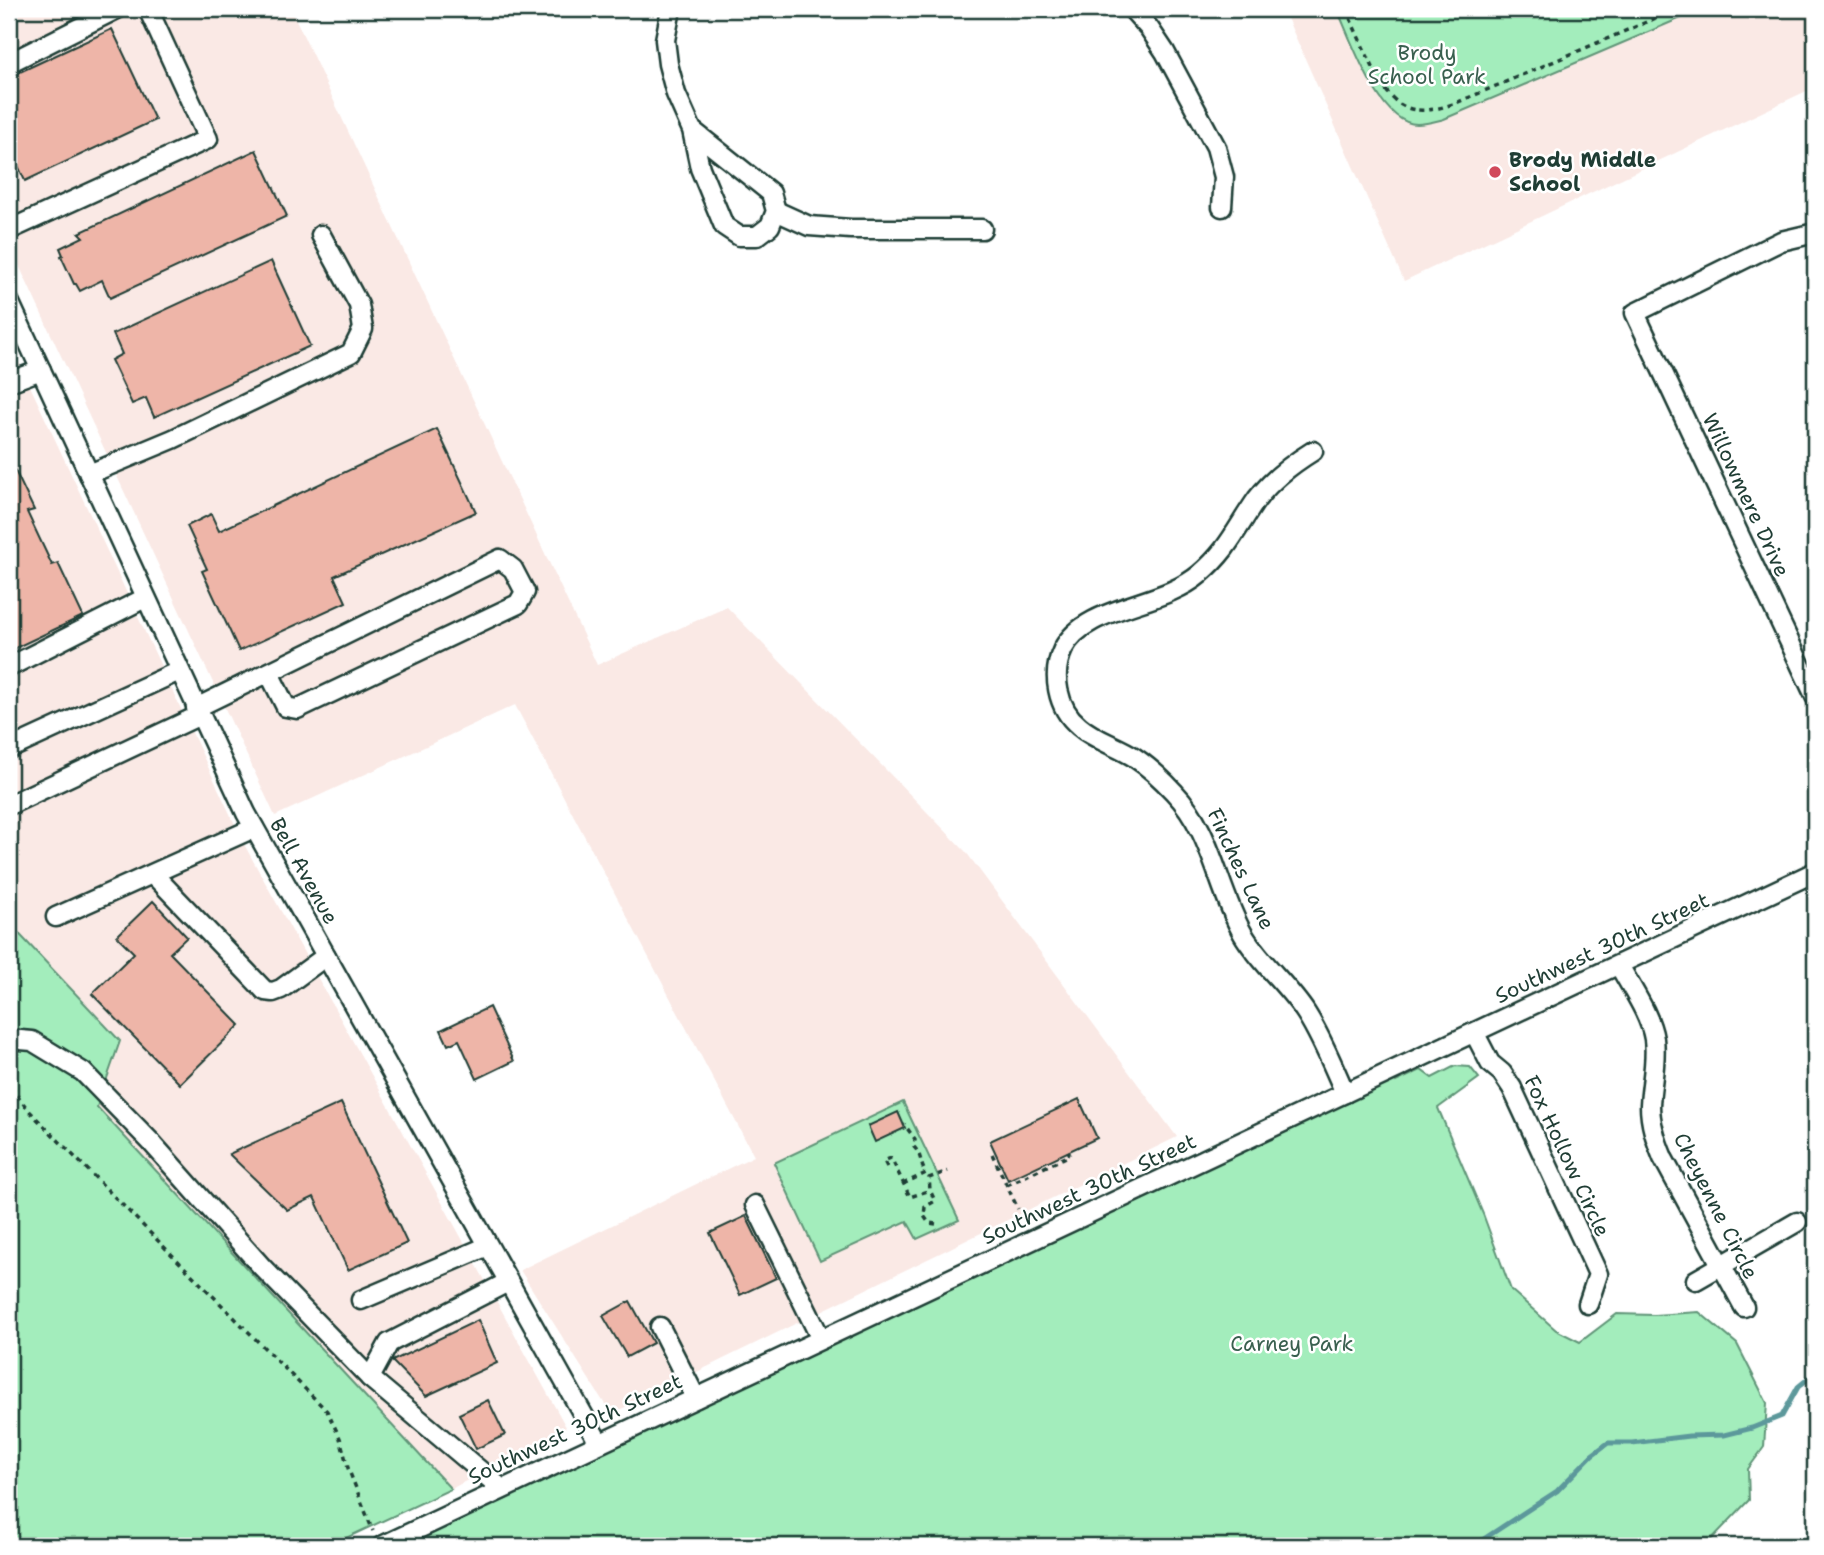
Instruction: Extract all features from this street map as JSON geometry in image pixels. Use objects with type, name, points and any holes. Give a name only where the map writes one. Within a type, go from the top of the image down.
[{"type":"street","points":[[9,63],[117,9]]},
{"type":"street","points":[[9,230],[208,139],[148,9]]},
{"type":"street","points":[[671,9],[665,40],[668,64],[676,94],[692,130],[700,168],[724,226],[739,236],[757,236],[770,226],[776,211],[771,193],[692,130]]},
{"type":"street","points":[[1132,9],[1165,52],[1216,147],[1224,177],[1222,207]]},
{"type":"street","points":[[776,211],[809,226],[850,229],[982,229]]},
{"type":"street","name":"Willowmere Drive","points":[[1815,233],[1781,242],[1636,313],[1815,696]]},
{"type":"street","points":[[89,474],[173,439],[351,353],[363,329],[359,305],[321,235]]},
{"type":"street","name":"Bell Avenue","points":[[9,301],[254,828],[599,1443]]},
{"type":"street","points":[[9,382],[41,370]]},
{"type":"street","name":"Finches Lane","points":[[1313,451],[1275,478],[1258,499],[1235,537],[1218,558],[1196,578],[1174,591],[1087,623],[1073,635],[1063,648],[1057,680],[1059,696],[1067,713],[1079,726],[1135,758],[1158,775],[1196,821],[1208,845],[1229,906],[1244,935],[1263,963],[1304,1011],[1345,1093]]},
{"type":"street","points":[[9,805],[269,673],[500,559],[513,569],[525,592],[518,604],[297,709],[286,707],[269,673]]},
{"type":"street","points":[[9,667],[145,598]]},
{"type":"street","points":[[9,748],[179,671]]},
{"type":"street","points":[[56,917],[254,828]]},
{"type":"street","name":"Southwest 30th Street","points":[[379,1542],[502,1489],[1815,872]]},
{"type":"street","points":[[153,874],[265,991],[281,989],[326,956]]},
{"type":"street","name":"Cheyenne Circle","points":[[1619,965],[1651,1026],[1654,1039],[1656,1064],[1650,1106],[1655,1138],[1744,1307]]},
{"type":"street","name":"Fox Hollow Circle","points":[[1475,1034],[1490,1063],[1502,1073],[1512,1088],[1598,1275],[1588,1304]]},
{"type":"street","points":[[9,1039],[32,1041],[83,1072],[151,1142],[262,1267],[370,1378],[502,1489]]},
{"type":"street","points":[[755,1205],[821,1339]]},
{"type":"street","points":[[1696,1280],[1797,1222]]},
{"type":"street","points":[[362,1300],[488,1246]]},
{"type":"street","points":[[370,1378],[389,1343],[508,1282]]},
{"type":"street","points":[[660,1327],[696,1398]]},
{"type":"path","points":[[1346,9],[1388,95],[1410,110],[1424,111],[1455,103],[1677,9]]},
{"type":"path","points":[[9,1077],[9,1082],[23,1103],[59,1141],[327,1411],[340,1438],[348,1468],[379,1542]]},
{"type":"path","points":[[904,1124],[915,1139],[914,1147],[920,1154],[921,1166],[928,1176],[930,1190],[936,1201],[927,1204],[923,1216],[929,1223],[936,1224]]},
{"type":"path","points":[[1007,1185],[1070,1155],[1068,1151]]},
{"type":"path","points":[[992,1154],[1002,1170],[1018,1209]]},
{"type":"path","points":[[881,1155],[887,1167]]},
{"type":"path","points":[[884,1161],[891,1158],[909,1197],[930,1190]]},
{"type":"path","points":[[903,1184],[948,1171]]},
{"type":"path","points":[[1152,1546],[1163,1545],[1176,1539]]},
{"type":"shaded area","points":[[9,9],[291,9],[597,665],[727,607],[966,852],[1177,1137],[611,1414],[520,1270],[754,1156],[515,705],[275,816],[9,244]]},
{"type":"shaded area","name":"Brody Middle School","points":[[1283,9],[1815,9],[1815,87],[1404,281]]},
{"type":"shaded area","points":[[9,341],[245,846],[566,1427],[451,1489],[96,1107],[120,1041],[9,923]]},
{"type":"green space","name":"Brody School Park","points":[[1337,9],[1702,9],[1444,119],[1417,124],[1403,120],[1390,110],[1379,96],[1358,59]]},
{"type":"green space","points":[[9,923],[120,1041],[97,1107],[451,1489],[329,1546],[9,1546]]},
{"type":"green space","name":"Carney Park","points":[[1455,1066],[1470,1067],[1479,1078],[1438,1108],[1483,1214],[1511,1290],[1556,1330],[1580,1342],[1617,1314],[1699,1312],[1737,1344],[1767,1403],[1764,1447],[1748,1469],[1749,1500],[1705,1546],[401,1546],[1392,1074],[1396,1082],[1421,1070],[1432,1078]]},
{"type":"green space","points":[[903,1102],[959,1220],[917,1239],[907,1221],[820,1261],[774,1163]]},
{"type":"building","points":[[112,29],[155,120],[25,181],[9,146],[9,77]]},
{"type":"building","points":[[256,150],[287,216],[110,298],[102,280],[80,291],[74,284],[60,248],[83,237],[79,233]]},
{"type":"building","points":[[271,261],[310,346],[154,417],[146,398],[132,404],[111,360],[122,354],[113,334]]},
{"type":"building","points":[[437,429],[476,512],[334,576],[346,602],[239,651],[202,571],[207,569],[187,526],[211,514],[219,531]]},
{"type":"building","points":[[9,458],[34,510],[27,512],[52,565],[58,563],[83,616],[9,651]]},
{"type":"building","points":[[153,901],[187,937],[170,953],[240,1025],[180,1084],[92,994],[134,953],[117,936]]},
{"type":"building","points":[[489,1007],[514,1061],[477,1079],[459,1040],[448,1045],[441,1030]]},
{"type":"building","points":[[1079,1099],[1097,1138],[1008,1180],[990,1141]]},
{"type":"building","points":[[341,1103],[407,1243],[348,1270],[314,1197],[287,1210],[229,1154]]},
{"type":"building","points":[[898,1112],[905,1128],[875,1142],[868,1126]]},
{"type":"building","points":[[746,1216],[776,1278],[740,1295],[710,1233]]},
{"type":"building","points":[[630,1301],[653,1343],[627,1357],[603,1316]]},
{"type":"building","points":[[478,1320],[497,1363],[426,1396],[392,1361]]},
{"type":"building","points":[[488,1400],[505,1435],[476,1449],[459,1414]]},
{"type":"waterway","points":[[1473,1546],[1557,1491],[1592,1455],[1608,1443],[1724,1435],[1752,1428],[1782,1416],[1798,1387],[1815,1373]]},
{"type":"place","name":"Brody Middle School","points":[[1495,172]]}]
